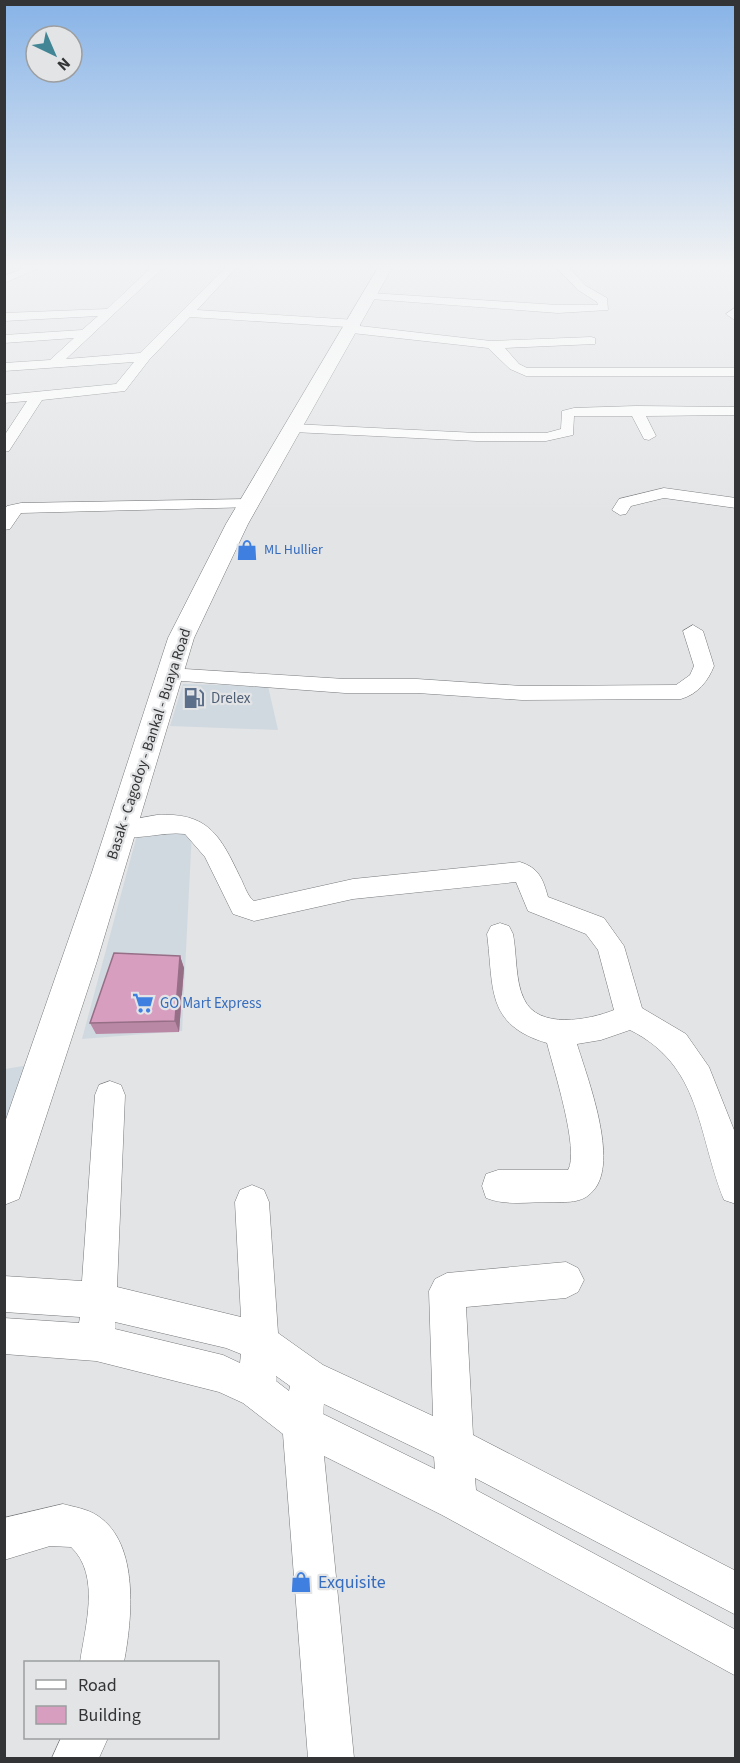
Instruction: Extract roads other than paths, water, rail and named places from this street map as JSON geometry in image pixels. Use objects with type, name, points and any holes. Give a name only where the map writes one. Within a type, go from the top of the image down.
[{"type":"street","points":[[53,364],[70,348]]},
{"type":"street","points":[[4,399],[120,388],[153,348]]},
{"type":"street","name":"Basak - Cagodoy - Bankal - Buaya Road","points":[[4,1184],[122,829],[169,674],[192,612],[249,504],[341,348]]},
{"type":"street","points":[[497,348],[512,367],[526,372],[735,372]]},
{"type":"street","points":[[4,367],[144,357]]},
{"type":"street","points":[[4,448],[38,396]]},
{"type":"street","points":[[636,410],[649,436]]},
{"type":"street","points":[[293,428],[477,437],[546,437],[568,432],[567,414],[574,412],[735,411]]},
{"type":"street","points":[[620,510],[625,502],[664,493],[735,502]]},
{"type":"street","points":[[4,525],[13,510],[21,508],[249,504]]},
{"type":"street","points":[[169,674],[345,686],[417,686],[522,693],[681,692],[699,678],[704,666],[693,631]]},
{"type":"street","points":[[122,829],[169,824],[193,827],[206,838],[242,907],[254,911],[353,889],[511,871],[520,872],[530,879],[537,904],[595,926],[610,946],[630,1016],[650,1026],[680,1048],[694,1069],[735,1188]]},
{"type":"street","points":[[500,934],[511,1005],[534,1025],[571,1034],[596,1030],[630,1016]]},
{"type":"street","points":[[498,1186],[573,1186],[582,1180],[587,1171],[586,1138],[559,1032]]},
{"type":"street","points":[[96,1343],[110,1095]]},
{"type":"street","points":[[252,1202],[260,1343],[256,1390]]},
{"type":"street","points":[[456,1501],[447,1291],[566,1280]]},
{"type":"street","points":[[4,1294],[98,1300],[226,1330],[260,1343],[310,1378],[454,1446],[735,1594]]},
{"type":"street","points":[[4,1336],[96,1343],[223,1374],[256,1390],[302,1424],[456,1501],[735,1654]]},
{"type":"street","points":[[310,1378],[302,1424],[331,1758]]},
{"type":"street","points":[[4,1539],[62,1524],[82,1529],[100,1544],[107,1568],[108,1631],[102,1661]]},
{"type":"street","points":[[75,1758],[84,1739]]},
{"type":"place","name":"ML Hullier","points":[[247,550]]},
{"type":"place","name":"Drelex","points":[[194,698]]},
{"type":"place","name":"GO Mart Express","points":[[143,1003]]},
{"type":"place","name":"Exquisite","points":[[301,1582]]}]
